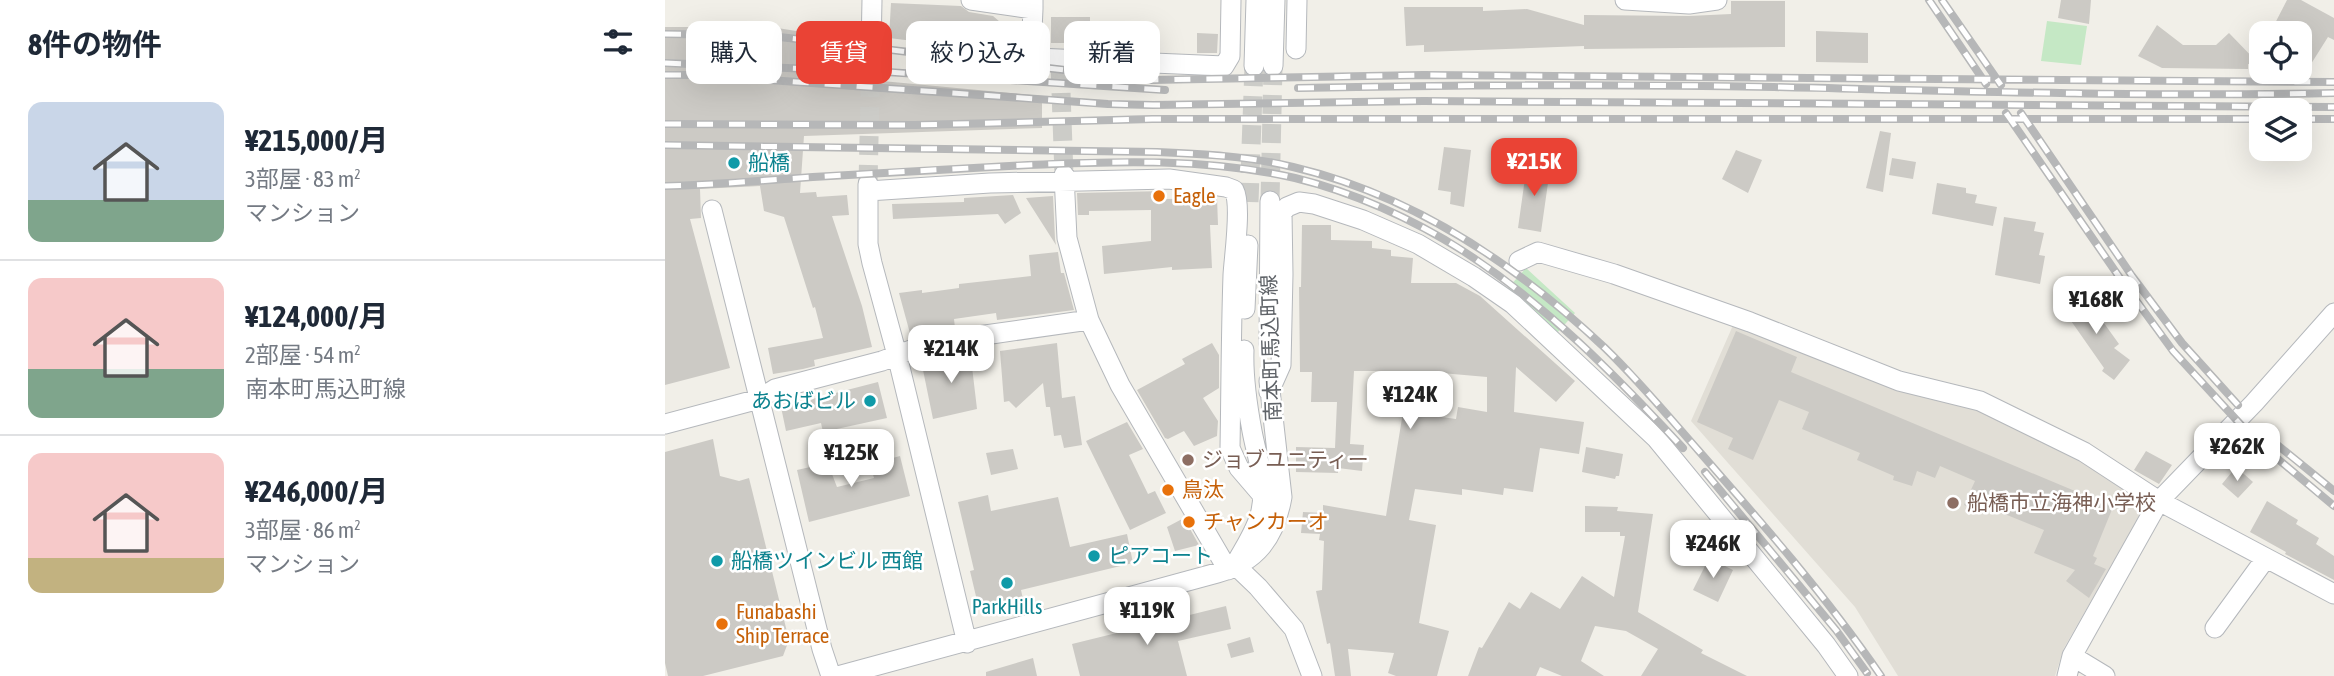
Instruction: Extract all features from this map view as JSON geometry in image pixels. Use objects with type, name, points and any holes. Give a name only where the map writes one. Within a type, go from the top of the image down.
[{"type":"street","points":[[872,0],[872,21]]},
{"type":"street","points":[[971,0],[1033,4],[1031,53],[1036,58],[1059,62],[1224,66],[1230,56],[1231,0]]},
{"type":"street","points":[[1256,0],[1263,66],[1275,0]]},
{"type":"street","points":[[1296,49],[1297,0]]},
{"type":"street","points":[[1625,0],[1689,4],[1717,0]]},
{"type":"street","points":[[1064,178],[1067,238],[1089,320],[1120,386],[1216,554],[1258,587],[1294,629],[1312,676]]},
{"type":"street","points":[[967,643],[868,244],[868,188],[1064,178],[1170,179],[1226,187],[1236,193],[1230,448],[1239,468],[1263,496]]},
{"type":"street","name":"南本町馬込町線","points":[[1231,568],[1255,555],[1267,540],[1279,516],[1282,497],[1269,392],[1270,201]]},
{"type":"street","name":"南本町馬込町線","points":[[1231,568],[1261,513],[1263,496],[1262,471],[1252,432],[1243,367],[1249,202]]},
{"type":"street","points":[[1269,392],[1281,365],[1282,214],[1287,207],[1299,202],[1314,204],[1363,220],[1418,244],[1474,276],[1513,304],[1655,438],[1812,628],[1848,676]]},
{"type":"street","points":[[712,210],[831,676]]},
{"type":"street","points":[[1519,261],[1538,252],[1614,274],[1750,322],[1899,381],[1980,401],[2084,452],[2159,502],[2334,594]]},
{"type":"street","points":[[2067,676],[2072,656],[2159,502],[2254,403],[2334,313]]},
{"type":"street","points":[[665,424],[759,398],[775,389],[911,350],[978,336],[1089,320]]},
{"type":"street","points":[[2215,628],[2266,558]]},
{"type":"street","points":[[838,676],[967,643],[1231,568]]},
{"type":"street","points":[[2072,656],[2105,676]]},
{"type":"shaded area","name":"船橋市立海神小学校","points":[[1734,323],[1978,409],[2081,459],[2142,498],[2145,507],[2064,648],[2055,676],[1898,676],[1855,607],[1691,421]]},
{"type":"green space","points":[[2047,21],[2087,26],[2081,65],[2041,61]]},
{"type":"green space","points":[[1526,268],[1575,313],[1557,333],[1508,288]]},
{"type":"building","points":[[2061,0],[2091,0],[2089,24],[2058,18]]},
{"type":"building","points":[[2287,0],[2301,0],[2334,18],[2334,40],[2328,37],[2312,62],[2312,21],[2276,21]]},
{"type":"building","points":[[1731,1],[1785,1],[1785,47],[1584,49],[1584,46],[1424,52],[1424,45],[1406,46],[1404,7],[1483,7],[1483,11],[1527,9],[1584,25],[1584,15],[1731,14]]},
{"type":"building","points":[[891,3],[961,6],[969,12],[993,16],[999,21],[906,21],[906,40],[892,38]]},
{"type":"building","points":[[1051,17],[1090,17],[1090,21],[1064,21],[1064,43],[1051,43]]},
{"type":"building","points":[[2157,25],[2183,45],[2216,45],[2229,33],[2249,54],[2249,64],[2248,69],[2162,68],[2138,56]]},
{"type":"building","points":[[665,27],[686,27],[686,84],[782,84],[782,29],[796,31],[796,84],[892,82],[1042,96],[1042,128],[804,136],[800,193],[816,192],[817,197],[847,195],[849,215],[832,216],[862,306],[872,347],[814,360],[815,366],[773,374],[768,348],[823,338],[784,217],[764,211],[760,186],[700,189],[701,218],[690,219],[730,368],[665,385]]},
{"type":"building","points":[[1816,31],[1868,33],[1868,63],[1816,62]]},
{"type":"building","points":[[1197,33],[1218,34],[1217,53],[1197,53]]},
{"type":"building","points":[[1880,131],[1891,133],[1883,192],[1866,188]]},
{"type":"building","points":[[1444,147],[1471,150],[1464,207],[1450,204],[1451,192],[1438,190]]},
{"type":"building","points":[[1736,150],[1762,160],[1748,193],[1722,179]]},
{"type":"building","points":[[1892,158],[1916,162],[1913,179],[1889,175]]},
{"type":"building","points":[[1527,164],[1550,169],[1541,232],[1518,228]]},
{"type":"building","points":[[1937,183],[1966,188],[1966,193],[1977,195],[1975,203],[1997,207],[1993,226],[1932,214]]},
{"type":"building","points":[[1165,191],[1165,199],[1217,198],[1218,225],[1210,225],[1212,268],[1172,270],[1172,267],[1104,274],[1102,246],[1151,241],[1151,210],[1089,211],[1089,215],[1078,215],[1077,193]]},
{"type":"building","points":[[1013,195],[1021,213],[1005,224],[998,214],[893,219],[892,204],[964,202],[964,198]]},
{"type":"building","points":[[1053,196],[1055,239],[1056,245],[1026,198]]},
{"type":"building","points":[[2004,217],[2036,222],[2034,231],[2044,233],[2039,255],[2045,256],[2040,284],[1995,275]]},
{"type":"building","points":[[1302,225],[1331,225],[1331,240],[1372,241],[1372,248],[1391,250],[1391,256],[1413,258],[1411,283],[1456,283],[1480,296],[1575,381],[1556,402],[1516,367],[1514,412],[1584,422],[1579,454],[1540,448],[1533,492],[1504,488],[1503,495],[1462,489],[1462,495],[1415,489],[1409,520],[1436,525],[1419,623],[1449,631],[1437,676],[1396,676],[1388,673],[1394,653],[1348,649],[1351,676],[1335,676],[1330,643],[1327,644],[1316,591],[1322,590],[1324,541],[1319,540],[1320,534],[1301,533],[1303,512],[1323,513],[1323,505],[1386,516],[1404,406],[1394,406],[1393,371],[1354,371],[1350,444],[1364,445],[1362,471],[1338,468],[1338,473],[1296,472],[1296,447],[1335,448],[1337,402],[1311,402],[1312,372],[1300,372]],"holes":[[[1430,372],[1487,377],[1487,412],[1458,407],[1456,419],[1427,415]]]},
{"type":"building","points":[[1058,252],[1061,273],[1064,273],[1074,310],[997,320],[996,313],[954,319],[955,328],[911,337],[899,293],[922,290],[922,293],[959,288],[959,284],[1031,276],[1029,255]]},
{"type":"building","points":[[2083,294],[2119,344],[2114,348],[2130,360],[2114,380],[2102,371],[2104,368],[2062,308]]},
{"type":"building","points":[[1736,331],[1797,357],[1791,372],[2113,507],[2093,556],[2097,558],[2094,564],[2106,569],[2089,598],[2066,581],[2075,570],[2034,553],[2044,530],[1985,506],[1982,513],[1964,505],[1975,481],[1940,466],[1935,478],[1917,471],[1912,486],[1893,480],[1894,476],[1857,460],[1860,453],[1802,429],[1809,412],[1779,400],[1753,460],[1728,449],[1733,438],[1697,422]]},
{"type":"building","points":[[1057,343],[1062,398],[1075,396],[1082,445],[1064,448],[1061,435],[1054,436],[1043,383],[1016,408],[1009,401],[1004,402],[1000,351]]},
{"type":"building","points":[[1212,343],[1219,355],[1219,388],[1203,398],[1218,421],[1217,436],[1194,446],[1184,431],[1165,438],[1137,390],[1185,364],[1182,359]]},
{"type":"building","points":[[970,350],[977,409],[933,419],[923,370],[931,369],[929,359]]},
{"type":"building","points":[[878,382],[887,418],[823,432],[821,423],[786,431],[781,407]]},
{"type":"building","points":[[1127,422],[1143,449],[1129,455],[1148,494],[1155,491],[1166,513],[1130,530],[1086,441]]},
{"type":"building","name":"船橋ツインビル 西館","points":[[713,439],[720,476],[739,481],[749,478],[789,640],[783,656],[703,676],[668,676],[665,663],[665,452]]},
{"type":"building","points":[[1586,447],[1623,454],[1619,476],[1615,479],[1582,472]]},
{"type":"building","points":[[1013,449],[1018,469],[991,475],[986,453]]},
{"type":"building","points":[[2146,451],[2172,465],[2159,484],[2134,470]]},
{"type":"building","points":[[900,456],[910,496],[809,522],[797,470],[819,465],[830,469],[837,487],[874,478],[870,464]]},
{"type":"building","points":[[2236,467],[2253,482],[2238,498],[2222,484]]},
{"type":"building","points":[[988,495],[991,511],[1058,497],[1070,547],[1127,534],[1133,563],[1021,590],[1023,599],[979,609],[970,571],[974,570],[958,502]]},
{"type":"building","points":[[2267,501],[2298,520],[2296,524],[2319,538],[2316,544],[2334,556],[2334,580],[2250,532]]},
{"type":"building","points":[[1585,506],[1618,507],[1617,511],[1653,514],[1638,612],[1703,650],[1701,653],[1747,676],[1641,676],[1658,649],[1626,631],[1595,626],[1581,661],[1604,676],[1562,676],[1540,667],[1536,676],[1468,676],[1479,647],[1482,648],[1509,602],[1520,609],[1531,592],[1560,609],[1582,576],[1614,597],[1625,536],[1620,536],[1620,532],[1585,532]]},
{"type":"building","points":[[1184,518],[1199,545],[1175,551],[1167,527]]},
{"type":"building","points":[[1709,558],[1733,570],[1718,602],[1693,590]]},
{"type":"building","points":[[1226,606],[1231,629],[1178,641],[1187,676],[1080,676],[1072,644]]},
{"type":"building","points":[[1250,637],[1254,652],[1231,658],[1227,644]]},
{"type":"building","points":[[1033,658],[1037,676],[986,676],[986,672]]},
{"type":"tunnel","points":[[1060,64],[1064,175]]},
{"type":"tunnel","points":[[1249,202],[1254,66]]},
{"type":"tunnel","points":[[1270,201],[1273,66]]},
{"type":"tunnel","points":[[868,184],[870,84]]},
{"type":"railway","points":[[1929,0],[1986,84]]},
{"type":"railway","points":[[1942,0],[2001,85]]},
{"type":"railway","points":[[665,34],[762,35],[1151,80],[1423,75],[2334,82]]},
{"type":"railway","points":[[665,63],[887,72],[1165,90]]},
{"type":"railway","points":[[665,75],[1153,105],[1423,101],[2334,107]]},
{"type":"railway","points":[[1298,88],[1655,85],[2124,94],[2334,93]]},
{"type":"railway","points":[[2006,113],[2173,351],[2254,439],[2334,506]]},
{"type":"railway","points":[[2021,113],[2132,276],[2182,343],[2238,405]]},
{"type":"railway","points":[[665,124],[915,125],[1152,119],[2249,119]]},
{"type":"railway","points":[[2312,119],[2334,119]]},
{"type":"railway","points":[[665,145],[1208,155],[1259,160],[1293,167],[1380,195],[1461,237],[1499,262],[1536,289],[1605,348],[1653,398],[1770,532],[1881,676]]},
{"type":"railway","points":[[665,186],[1028,165],[1128,162],[1229,167],[1295,178],[1339,191],[1403,218],[1444,239],[1494,272],[1579,343],[1683,448]]},
{"type":"railway","points":[[2264,434],[2334,491]]},
{"type":"railway","points":[[1705,472],[1836,630],[1867,673]]},
{"type":"place","name":"船橋","points":[[734,163]]},
{"type":"place","name":"Eagle","points":[[1159,196]]},
{"type":"place","name":"あおばビル","points":[[870,401]]},
{"type":"place","name":"ジョブユニティー","points":[[1188,460]]},
{"type":"place","name":"鳥汰","points":[[1168,490]]},
{"type":"place","name":"船橋市立海神小学校","points":[[1953,503]]},
{"type":"place","name":"チャンカーオ","points":[[1189,522]]},
{"type":"place","name":"ピアコート","points":[[1094,556]]},
{"type":"place","name":"船橋ツインビル 西館","points":[[717,561]]},
{"type":"place","name":"ParkHills","points":[[1007,583]]},
{"type":"place","name":"Funabashi Ship Terrace","points":[[722,624]]}]
